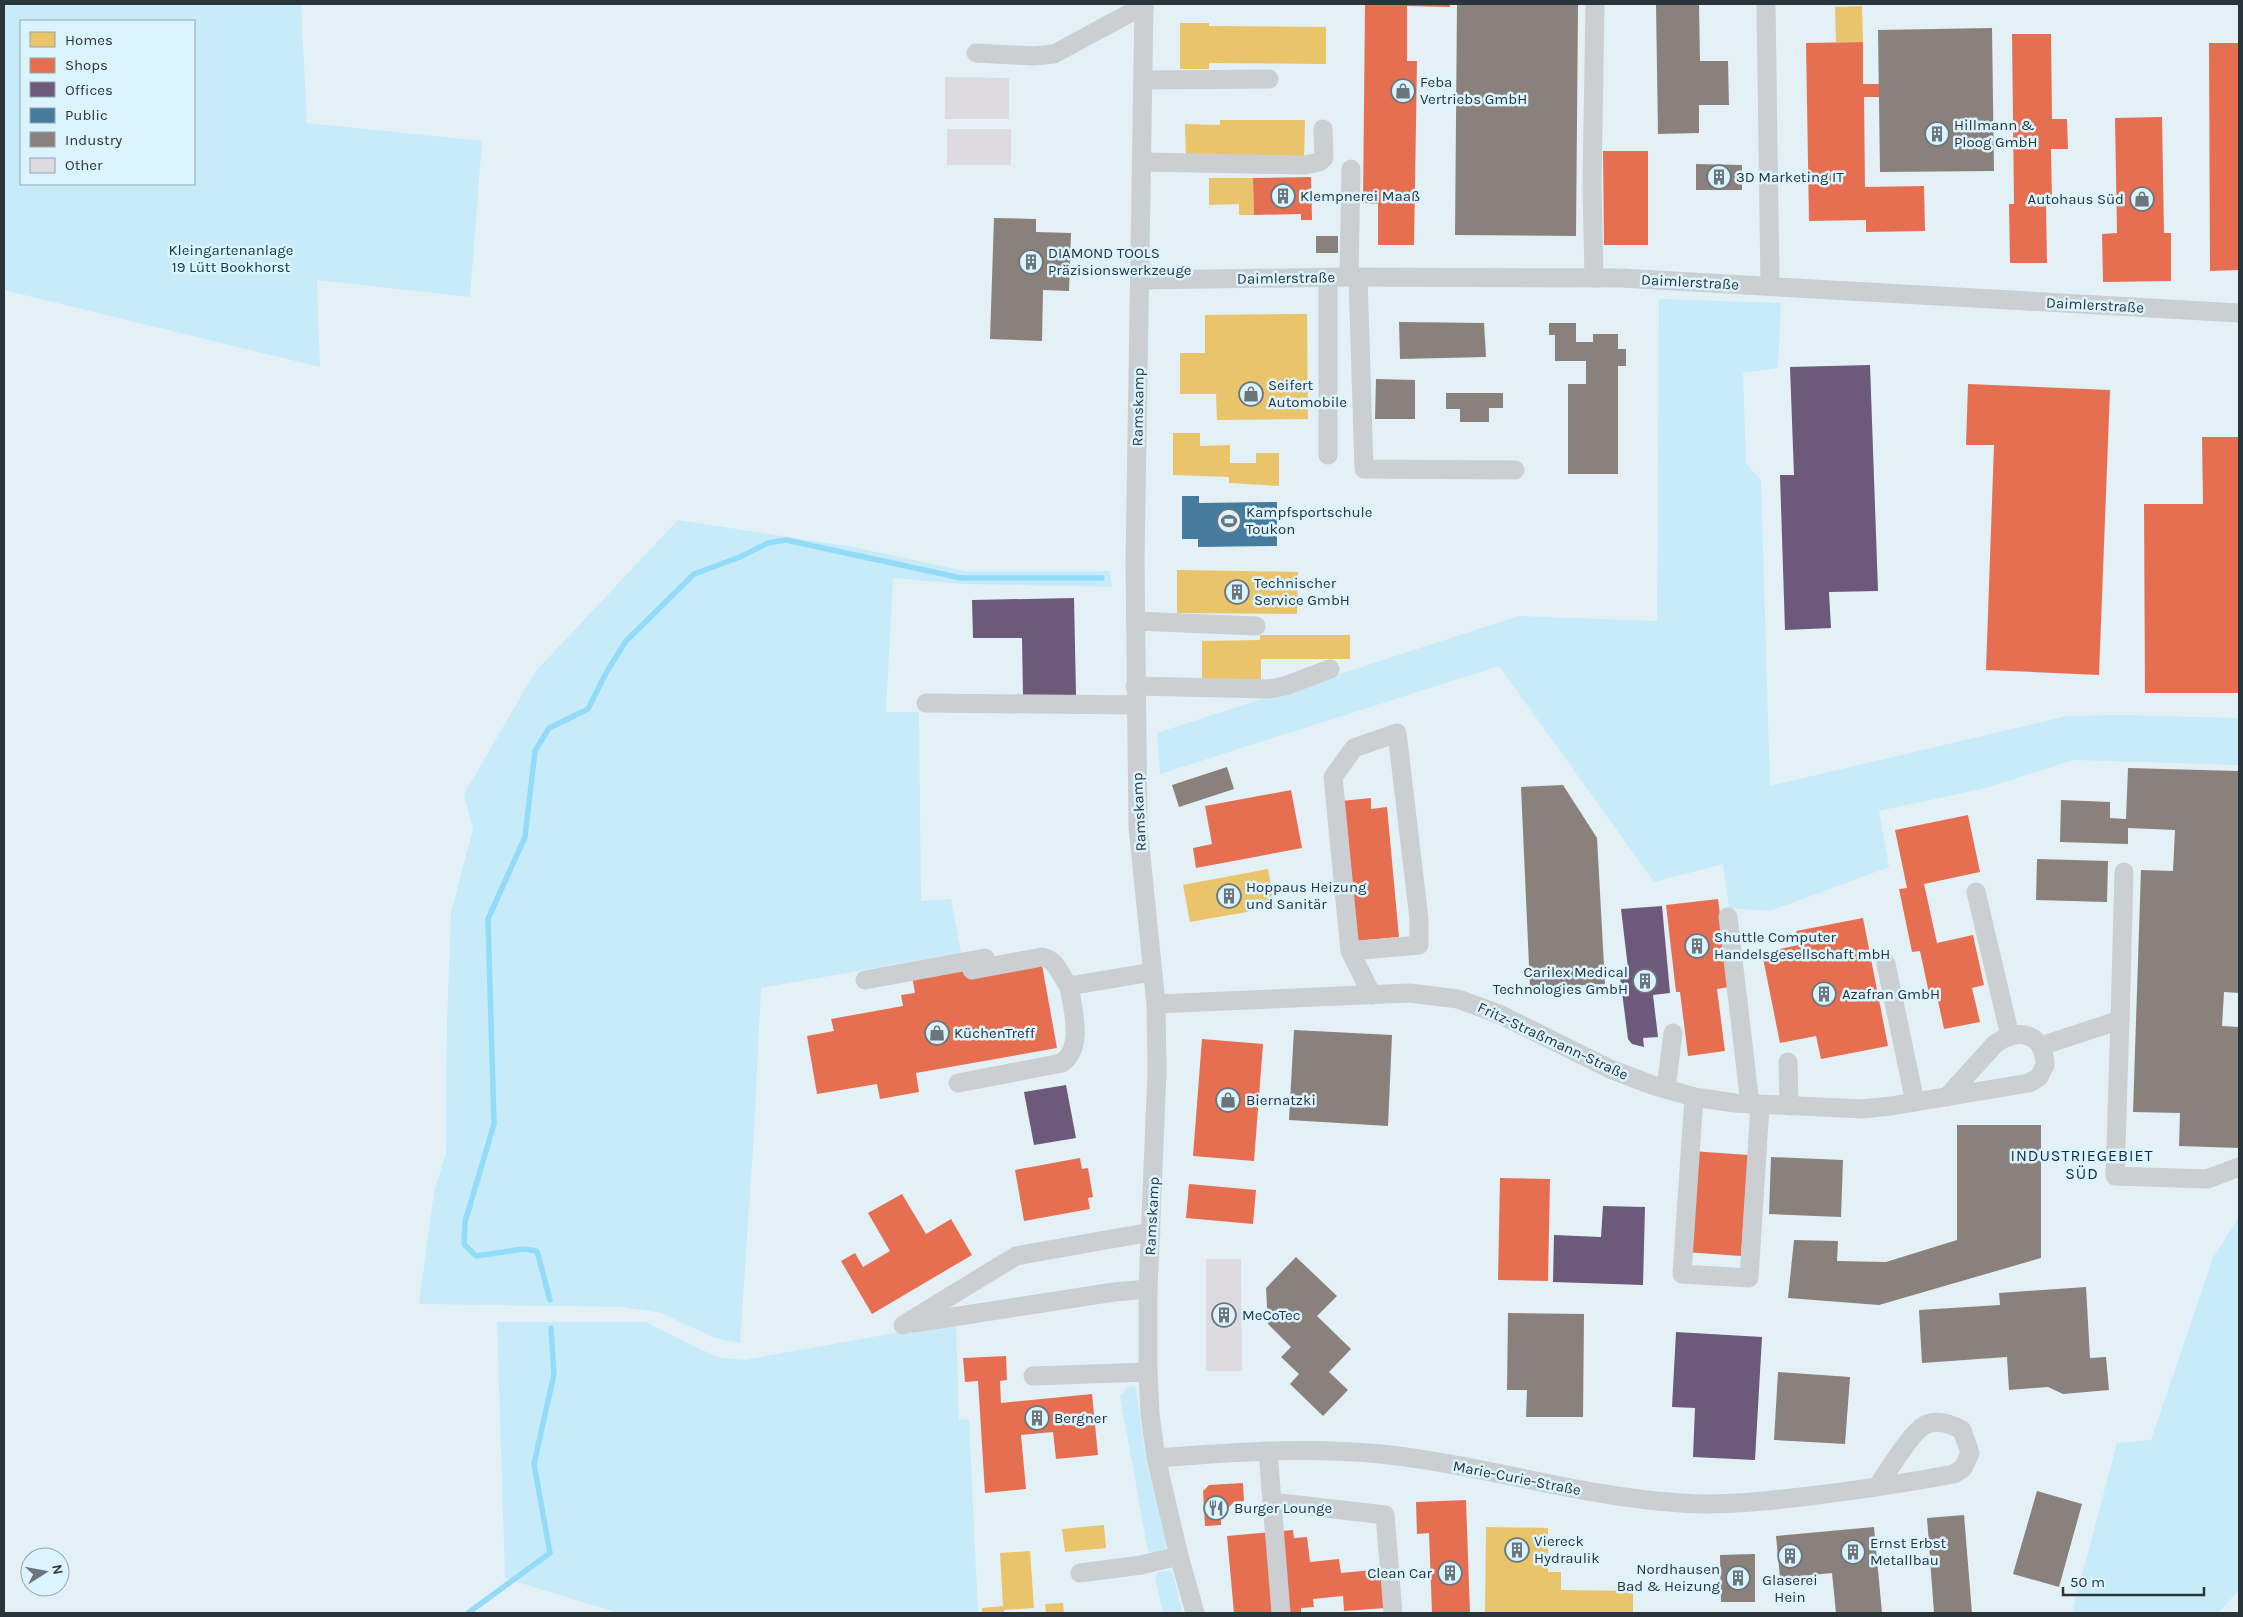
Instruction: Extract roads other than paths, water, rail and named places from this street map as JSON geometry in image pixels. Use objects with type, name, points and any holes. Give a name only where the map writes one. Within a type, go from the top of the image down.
[{"type":"street","points":[[1594,278],[1592,185],[1595,4]]},
{"type":"street","points":[[1766,4],[1770,286]]},
{"type":"street","points":[[976,53],[1034,56],[1054,54],[1144,6]]},
{"type":"street","name":"Ramskamp","points":[[1144,6],[1135,621],[1138,827],[1156,1004],[1157,1072],[1148,1289],[1148,1372],[1156,1458],[1179,1556],[1195,1613]]},
{"type":"street","points":[[1143,80],[1269,79]]},
{"type":"street","points":[[1142,162],[1305,166],[1319,162],[1324,158],[1323,129]]},
{"type":"street","points":[[1351,169],[1354,276],[1364,469],[1515,470]]},
{"type":"street","name":"Daimlerstraße","points":[[1141,280],[1354,276],[1594,278],[1770,286],[2239,313]]},
{"type":"street","points":[[1328,277],[1328,455]]},
{"type":"street","points":[[1135,621],[1256,626]]},
{"type":"street","points":[[926,703],[1269,689],[1285,686],[1330,669]]},
{"type":"street","points":[[1350,951],[1419,945],[1419,919],[1397,733],[1354,748],[1333,777],[1350,951],[1372,995]]},
{"type":"street","points":[[2124,872],[2115,1176],[2207,1179],[2239,1166]]},
{"type":"street","points":[[1976,892],[2010,1036]]},
{"type":"street","points":[[1728,917],[1760,1105],[1754,1287]]},
{"type":"street","points":[[865,980],[1012,954],[1049,959],[1070,986],[1075,1025],[1074,1047],[1070,1058],[1062,1063],[958,1083]]},
{"type":"street","points":[[972,970],[1033,958]]},
{"type":"street","points":[[1886,964],[1915,1102]]},
{"type":"street","points":[[1070,986],[1152,972]]},
{"type":"street","name":"Fritz-Straßmann-Straße","points":[[1156,1004],[1410,994],[1458,999],[1500,1014],[1610,1069],[1666,1089],[1694,1097],[1760,1105],[1862,1108],[2018,1086],[2033,1082],[2039,1077],[2045,1065],[2041,1046]]},
{"type":"street","points":[[1947,1097],[1995,1044],[2010,1036],[2029,1036],[2041,1046],[2120,1020]]},
{"type":"street","points":[[1666,1089],[1673,1033]]},
{"type":"street","points":[[1788,1062],[1789,1106]]},
{"type":"street","points":[[1694,1097],[1682,1274],[1749,1278],[1760,1105]]},
{"type":"street","points":[[1148,1289],[1114,1292],[904,1325],[1016,1256],[1151,1232]]},
{"type":"street","points":[[1033,1376],[1148,1372]]},
{"type":"street","name":"Marie-Curie-Straße","points":[[1156,1458],[1336,1450],[1392,1455],[1615,1497],[1716,1504],[1773,1500],[1877,1487],[1954,1474],[1963,1468],[1970,1453],[1962,1430],[1947,1423],[1925,1425],[1915,1433],[1877,1487]]},
{"type":"street","points":[[1268,1452],[1281,1613]]},
{"type":"street","points":[[1272,1502],[1385,1515],[1393,1613]]},
{"type":"street","points":[[1080,1573],[1141,1565],[1179,1556]]},
{"type":"waterway","points":[[550,1300],[537,1251],[523,1249],[476,1256],[464,1244],[465,1222],[494,1124],[488,919],[525,837],[535,751],[549,728],[588,709],[606,673],[626,641],[694,574],[740,557],[768,543],[786,540],[961,578],[1102,578]]},
{"type":"waterway","points":[[468,1613],[550,1553],[534,1464],[554,1374],[551,1328]]},
{"type":"place","name":"Feba Vertriebs GmbH","points":[[1403,91]]},
{"type":"place","name":"Hillmann & Ploog GmbH","points":[[1937,134]]},
{"type":"place","name":"3D Marketing IT","points":[[1719,177]]},
{"type":"place","name":"Klempnerei Maaß","points":[[1283,196]]},
{"type":"place","name":"Autohaus Süd","points":[[2142,199]]},
{"type":"place","name":"DIAMOND TOOLS Präzisionswerkzeuge","points":[[1031,262]]},
{"type":"place","name":"Seifert Automobile","points":[[1251,394]]},
{"type":"place","name":"Kampfsportschule Toukon","points":[[1229,521]]},
{"type":"place","name":"Technischer Service GmbH","points":[[1237,592]]},
{"type":"place","name":"Hoppaus Heizung und Sanitär","points":[[1229,896]]},
{"type":"place","name":"Shuttle Computer Handelsgesellschaft mbH","points":[[1697,946]]},
{"type":"place","name":"Carilex Medical Technologies GmbH","points":[[1645,981]]},
{"type":"place","name":"Azafran GmbH","points":[[1824,994]]},
{"type":"place","name":"KüchenTreff","points":[[937,1033]]},
{"type":"place","name":"Biernatzki","points":[[1228,1100]]},
{"type":"place","name":"MeCoTec","points":[[1224,1315]]},
{"type":"place","name":"Bergner","points":[[1037,1418]]},
{"type":"place","name":"Burger Lounge","points":[[1216,1508]]},
{"type":"place","name":"Viereck Hydraulik","points":[[1517,1550]]},
{"type":"place","name":"Ernst Erbst Metallbau","points":[[1853,1552]]},
{"type":"place","name":"Glaserei Hein","points":[[1790,1556]]},
{"type":"place","name":"Clean Car","points":[[1450,1573]]},
{"type":"place","name":"Nordhausen Bad & Heizung","points":[[1738,1578]]},
{"type":"district","name":"INDUSTRIEGEBIET SÜD","points":[[2082,1164]]},
{"type":"park label","name":"Kleingartenanlage 19 Lütt Bookhorst","points":[[231,258]]}]
